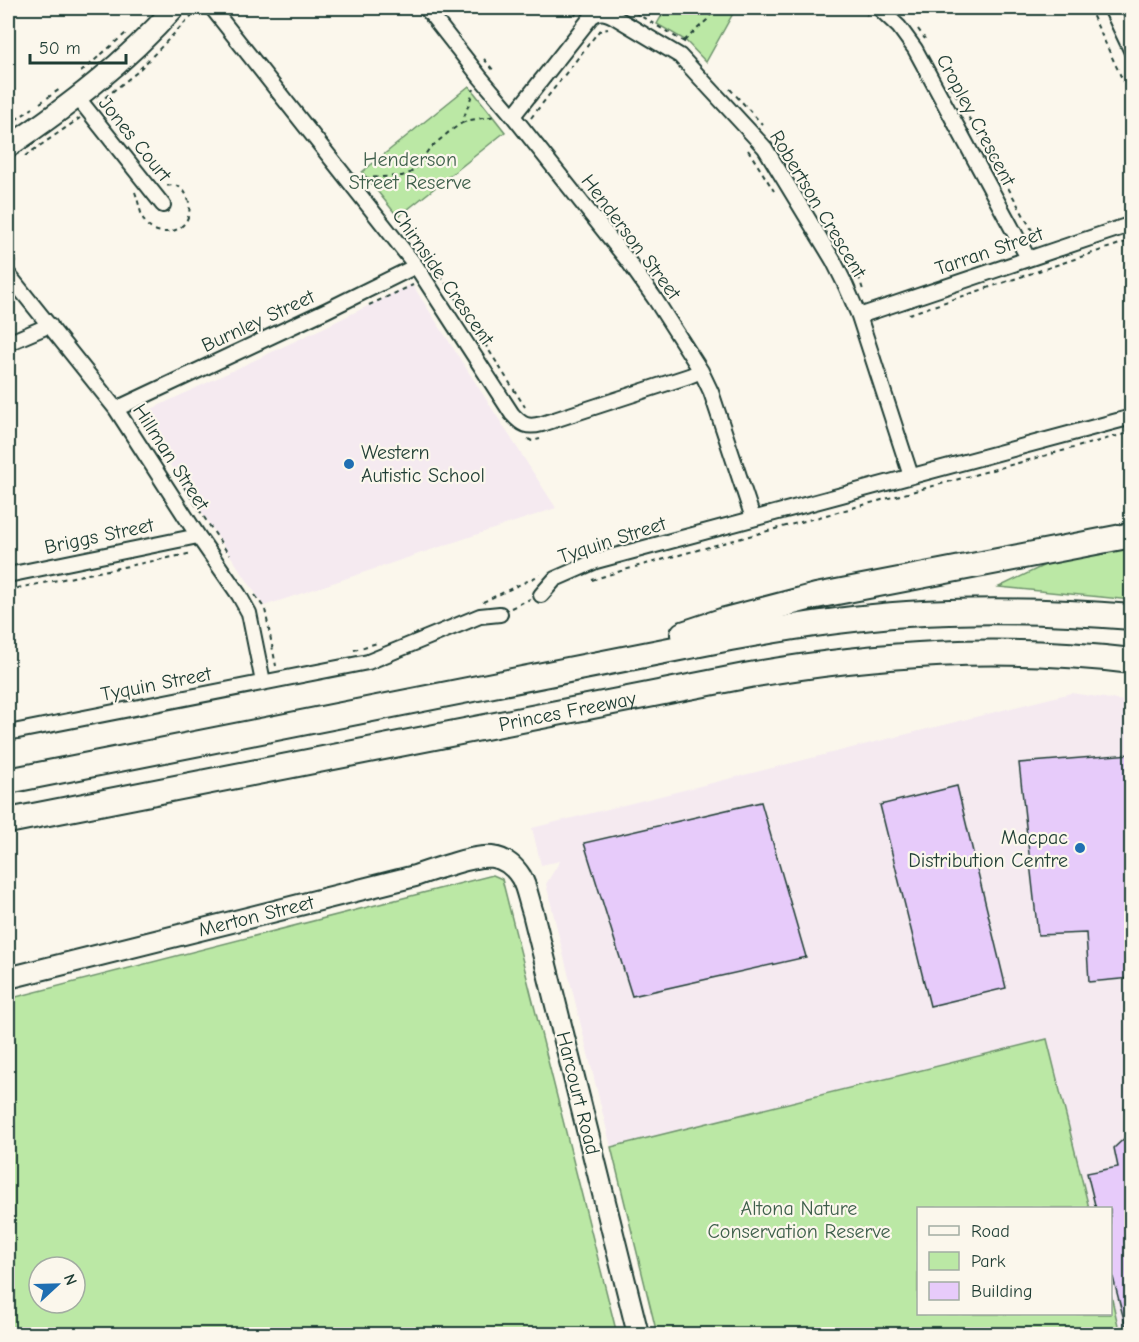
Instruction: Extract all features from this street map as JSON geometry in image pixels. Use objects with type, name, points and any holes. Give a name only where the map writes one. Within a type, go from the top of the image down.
[{"type":"highway","points":[[584,667],[725,620],[816,596],[1131,535]]},
{"type":"highway","name":"Princes Freeway","points":[[8,781],[794,626],[879,616],[945,612],[1058,612],[1131,618]]},
{"type":"highway","name":"Princes Freeway","points":[[8,821],[825,662],[902,655],[978,652],[1055,654],[1131,661]]},
{"type":"street","points":[[8,147],[72,91],[139,45],[174,8]]},
{"type":"street","name":"Chirnside Crescent","points":[[212,8],[423,263],[512,414],[524,425],[542,424],[701,371]]},
{"type":"street","name":"Henderson Street","points":[[426,8],[641,278],[701,371],[715,403],[753,518]]},
{"type":"street","name":"Cropley Crescent","points":[[879,8],[899,27],[915,49],[1028,258]]},
{"type":"street","points":[[1112,8],[1131,52]]},
{"type":"street","name":"Robertson Crescent","points":[[513,116],[592,16],[598,12],[605,12],[613,16],[680,56],[765,148],[833,260],[859,316],[910,476]]},
{"type":"street","name":"Jones Court","points":[[72,91],[163,205]]},
{"type":"street","name":"Tarran Street","points":[[859,316],[1131,224]]},
{"type":"street","name":"Burnley Street","points":[[117,409],[423,263]]},
{"type":"street","name":"Hillman Street","points":[[8,274],[117,409],[193,537],[239,595],[249,613],[263,682]]},
{"type":"street","points":[[8,343],[50,326]]},
{"type":"street","name":"Tyquin Street","points":[[541,595],[555,579],[596,561],[1131,417]]},
{"type":"street","name":"Briggs Street","points":[[8,575],[193,537]]},
{"type":"street","name":"Tyquin Street","points":[[8,733],[368,662],[480,616],[500,614]]},
{"type":"street","name":"Merton Street","points":[[8,978],[404,878],[479,856],[493,856],[504,860]]},
{"type":"street","name":"Harcourt Road","points":[[504,860],[515,868],[523,880],[533,913],[638,1335]]},
{"type":"path","points":[[684,41],[707,20],[715,8]]},
{"type":"path","points":[[1089,8],[1131,100]]},
{"type":"path","points":[[531,118],[598,31],[609,29]]},
{"type":"path","points":[[75,78],[127,32]]},
{"type":"path","points":[[462,123],[474,89]]},
{"type":"path","points":[[8,125],[35,108],[72,91]]},
{"type":"path","points":[[364,178],[402,176],[410,173],[429,149],[462,123],[496,116]]},
{"type":"path","points":[[746,147],[777,196]]},
{"type":"path","points":[[909,314],[1131,240]]},
{"type":"path","points":[[423,263],[455,297],[529,413]]},
{"type":"path","points":[[592,580],[1131,432]]},
{"type":"path","points":[[526,439],[532,441],[544,438]]},
{"type":"path","points":[[8,590],[196,552],[193,537]]},
{"type":"path","points":[[500,614],[541,595]]},
{"type":"shaded area","name":"Western Autistic School","points":[[412,284],[556,508],[264,606],[140,420],[143,413]]},
{"type":"shaded area","points":[[1071,693],[1131,702],[1131,1334],[1120,1334],[1112,1299],[1112,1207],[1089,1207],[1047,1039],[611,1147],[546,884],[560,861],[541,865],[532,828]]},
{"type":"green space","points":[[666,8],[736,8],[706,62],[685,40],[657,24]]},
{"type":"green space","name":"Henderson Street Reserve","points":[[469,86],[505,132],[398,217],[362,172]]},
{"type":"green space","points":[[1131,547],[1131,600],[999,587],[1047,564]]},
{"type":"green space","points":[[493,875],[502,879],[617,1334],[8,1334],[8,999]]},
{"type":"green space","name":"Altona Nature Conservation Reserve","points":[[1047,1039],[1089,1207],[917,1207],[917,1315],[1112,1315],[1112,1299],[1120,1334],[657,1334],[611,1147]]},
{"type":"building","name":"Macpac Distribution Centre","points":[[1131,754],[1131,978],[1089,982],[1086,933],[1038,935],[1019,763]]},
{"type":"building","points":[[957,786],[1006,988],[930,1006],[880,805]]},
{"type":"building","points":[[761,802],[806,957],[632,996],[584,843]]},
{"type":"building","points":[[1131,1132],[1131,1335],[1128,1335],[1112,1274],[1112,1207],[1096,1207],[1087,1173],[1118,1167],[1114,1148]]},
{"type":"place","name":"Western Autistic School","points":[[349,464]]},
{"type":"place","name":"Macpac Distribution Centre","points":[[1080,848]]}]
